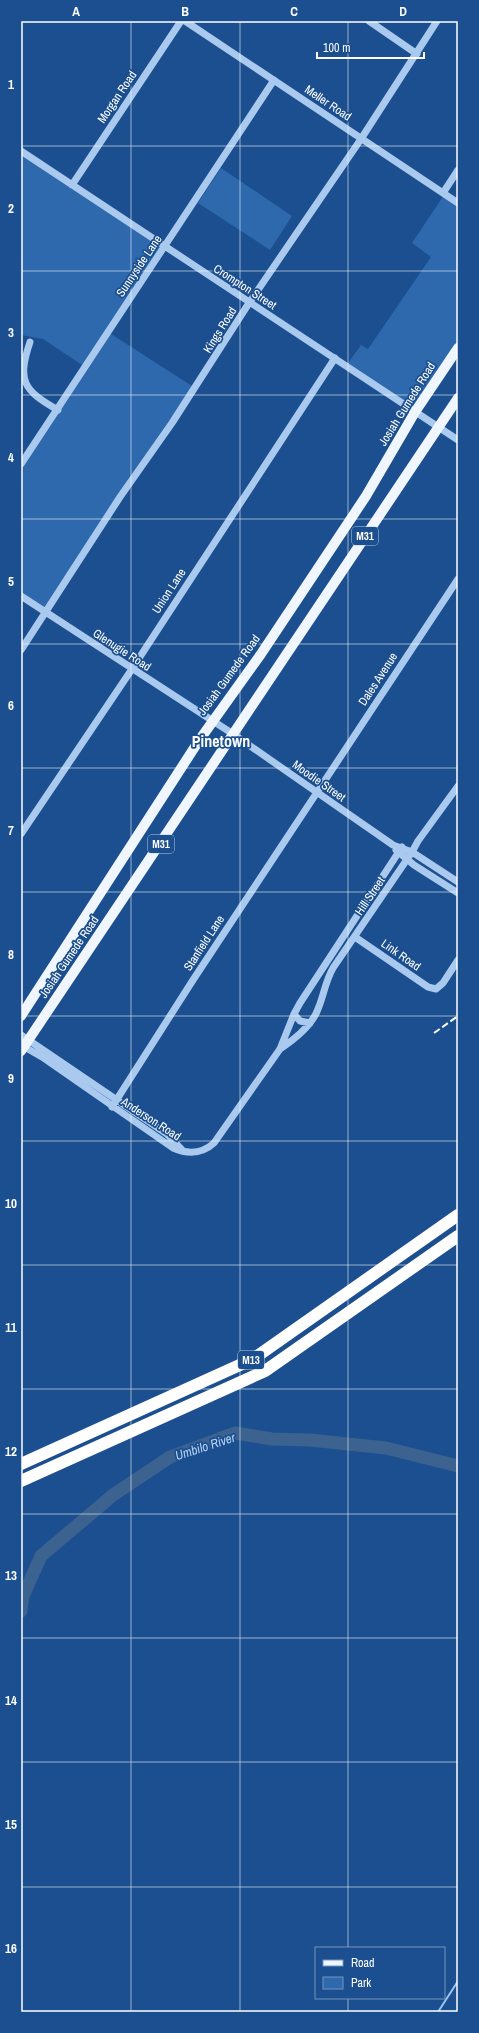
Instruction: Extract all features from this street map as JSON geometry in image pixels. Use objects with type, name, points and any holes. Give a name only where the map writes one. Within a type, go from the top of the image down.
[{"type":"highway","name":"M13","points":[[21,1462],[93,1432],[253,1359],[458,1215]]},
{"type":"highway","name":"M13","points":[[21,1481],[265,1371],[458,1236]]},
{"type":"highway","points":[[21,1488],[56,1466]]},
{"type":"main road","name":"Josiah Gumede Road","points":[[21,1016],[212,721],[261,654],[366,496],[416,412],[458,348]]},
{"type":"main road","name":"Josiah Gumede Road","points":[[23,1044],[458,398]]},
{"type":"street","name":"Morgan Road","points":[[72,186],[181,21]]},
{"type":"street","name":"Meller Road","points":[[185,21],[458,203]]},
{"type":"street","points":[[369,21],[417,54]]},
{"type":"street","name":"Kings Road","points":[[21,650],[120,497],[214,359],[249,303],[361,139],[437,21]]},
{"type":"street","name":"Sunnyside Lane","points":[[21,464],[274,80]]},
{"type":"street","name":"Crompton Street","points":[[21,151],[458,440]]},
{"type":"street","points":[[443,194],[458,170]]},
{"type":"street","points":[[30,342],[24,363],[28,389],[32,394],[58,410]]},
{"type":"street","name":"Union Lane","points":[[21,834],[132,669],[335,358]]},
{"type":"street","name":"Dales Avenue","points":[[316,792],[458,578]]},
{"type":"street","name":"Glenugie Road","points":[[21,596],[233,734]]},
{"type":"street","name":"Moodie Street","points":[[233,734],[400,850],[407,860],[458,893]]},
{"type":"street","name":"Hill Street","points":[[280,1049],[297,1036],[310,1023],[319,1009],[326,980],[407,860],[418,841],[458,786]]},
{"type":"street","name":"Stanfield Lane","points":[[112,1107],[184,992],[316,792]]},
{"type":"street","points":[[400,850],[412,852],[458,882]]},
{"type":"street","name":"Hill Street","points":[[183,1151],[192,1152],[205,1150],[214,1143],[280,1049],[294,1014],[400,850]]},
{"type":"street","name":"Link Road","points":[[355,937],[428,987],[436,989],[443,983],[458,960]]},
{"type":"street","points":[[294,1014],[300,1021],[310,1023]]},
{"type":"street","name":"Anderson Road","points":[[23,1044],[117,1100],[167,1134],[183,1151]]},
{"type":"street","name":"Anderson Road","points":[[23,1044],[169,1146],[183,1151]]},
{"type":"green space","points":[[21,152],[165,247],[108,332],[195,388],[46,613],[21,596],[21,465],[85,367],[43,339],[21,335]]},
{"type":"green space","points":[[221,168],[292,216],[270,250],[198,203]]},
{"type":"green space","points":[[444,195],[458,204],[458,347],[415,413],[346,366],[361,345],[368,349],[431,257],[412,243]]},
{"type":"waterway","name":"Umbilo River","points":[[21,1611],[23,1596],[41,1556],[113,1495],[170,1457],[235,1433],[272,1439],[310,1440],[386,1448],[458,1466]]},
{"type":"waterway","points":[[438,2012],[458,1981]]},
{"type":"railway","points":[[434,1033],[458,1016]]},
{"type":"district","name":"Pinetown","points":[[221,741]]}]
